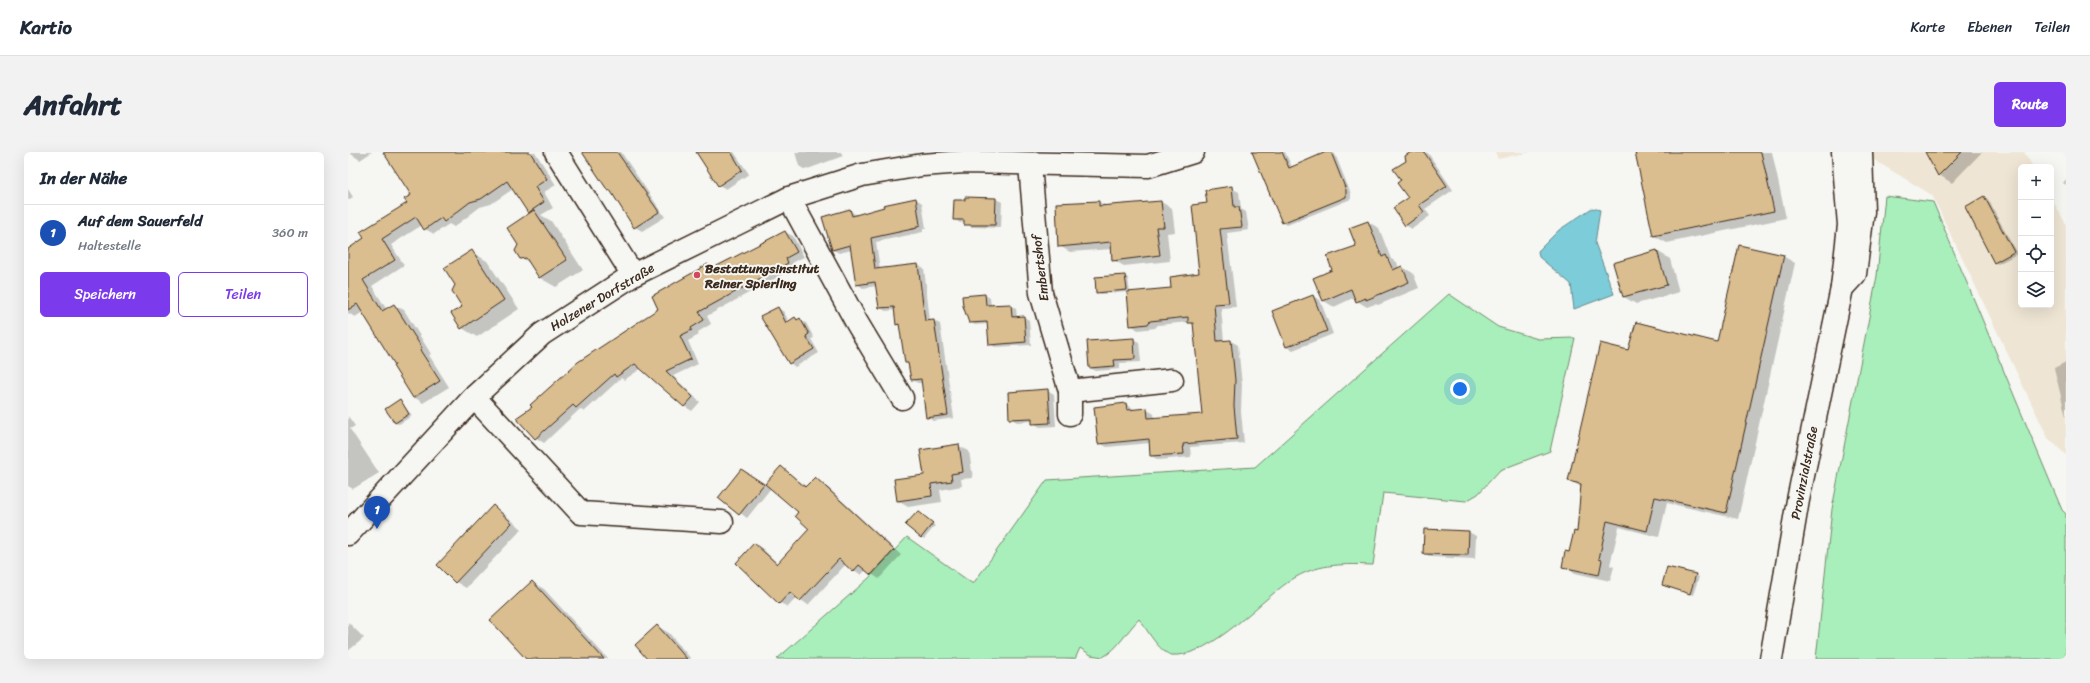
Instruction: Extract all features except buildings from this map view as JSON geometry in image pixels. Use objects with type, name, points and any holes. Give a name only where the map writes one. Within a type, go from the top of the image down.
[{"type":"street","points":[[556,152],[633,275]]},
{"type":"street","name":"Holzener Dorfstraße","points":[[348,534],[474,396],[542,334],[633,275],[789,198],[862,175],[918,166],[964,162],[1148,166],[1193,152]]},
{"type":"street","name":"Provinzialstraße","points":[[1771,659],[1798,500],[1842,288],[1849,225],[1843,152]]},
{"type":"street","name":"Provinzialstraße","points":[[1842,288],[1854,274],[1863,212],[1861,152]]},
{"type":"street","name":"Embertshof","points":[[1030,164],[1040,293],[1070,391],[1070,414]]},
{"type":"street","points":[[789,198],[856,323],[902,398]]},
{"type":"street","points":[[1070,391],[1172,380]]},
{"type":"street","points":[[474,396],[581,513],[722,522]]},
{"type":"shaded area","points":[[1495,152],[1530,152],[1498,159]]},
{"type":"shaded area","points":[[1861,152],[2024,152],[2031,164],[2018,164],[2018,308],[2054,308],[2054,203],[2066,224],[2066,455],[2048,438],[1932,195]]},
{"type":"green space","points":[[1885,196],[1933,202],[2062,510],[2066,514],[2066,659],[1816,659],[1832,509],[1877,276]]},
{"type":"green space","points":[[1449,294],[1498,327],[1538,339],[1575,338],[1550,451],[1500,470],[1478,494],[1466,501],[1383,493],[1373,565],[1334,565],[1305,572],[1283,586],[1220,637],[1187,654],[1171,655],[1166,653],[1153,639],[1139,619],[1118,645],[1103,657],[1091,655],[1080,648],[1075,659],[777,659],[869,578],[907,537],[973,584],[1047,480],[1255,467]]},
{"type":"water","points":[[1592,208],[1600,210],[1595,243],[1614,294],[1574,309],[1571,284],[1539,257],[1538,251],[1559,230]]},
{"type":"place","name":"Bestattungsinstitut Reiner Spierling","points":[[697,275]]},
{"type":"place","name":"Auf dem Sauerfeld","points":[[377,529]]}]
